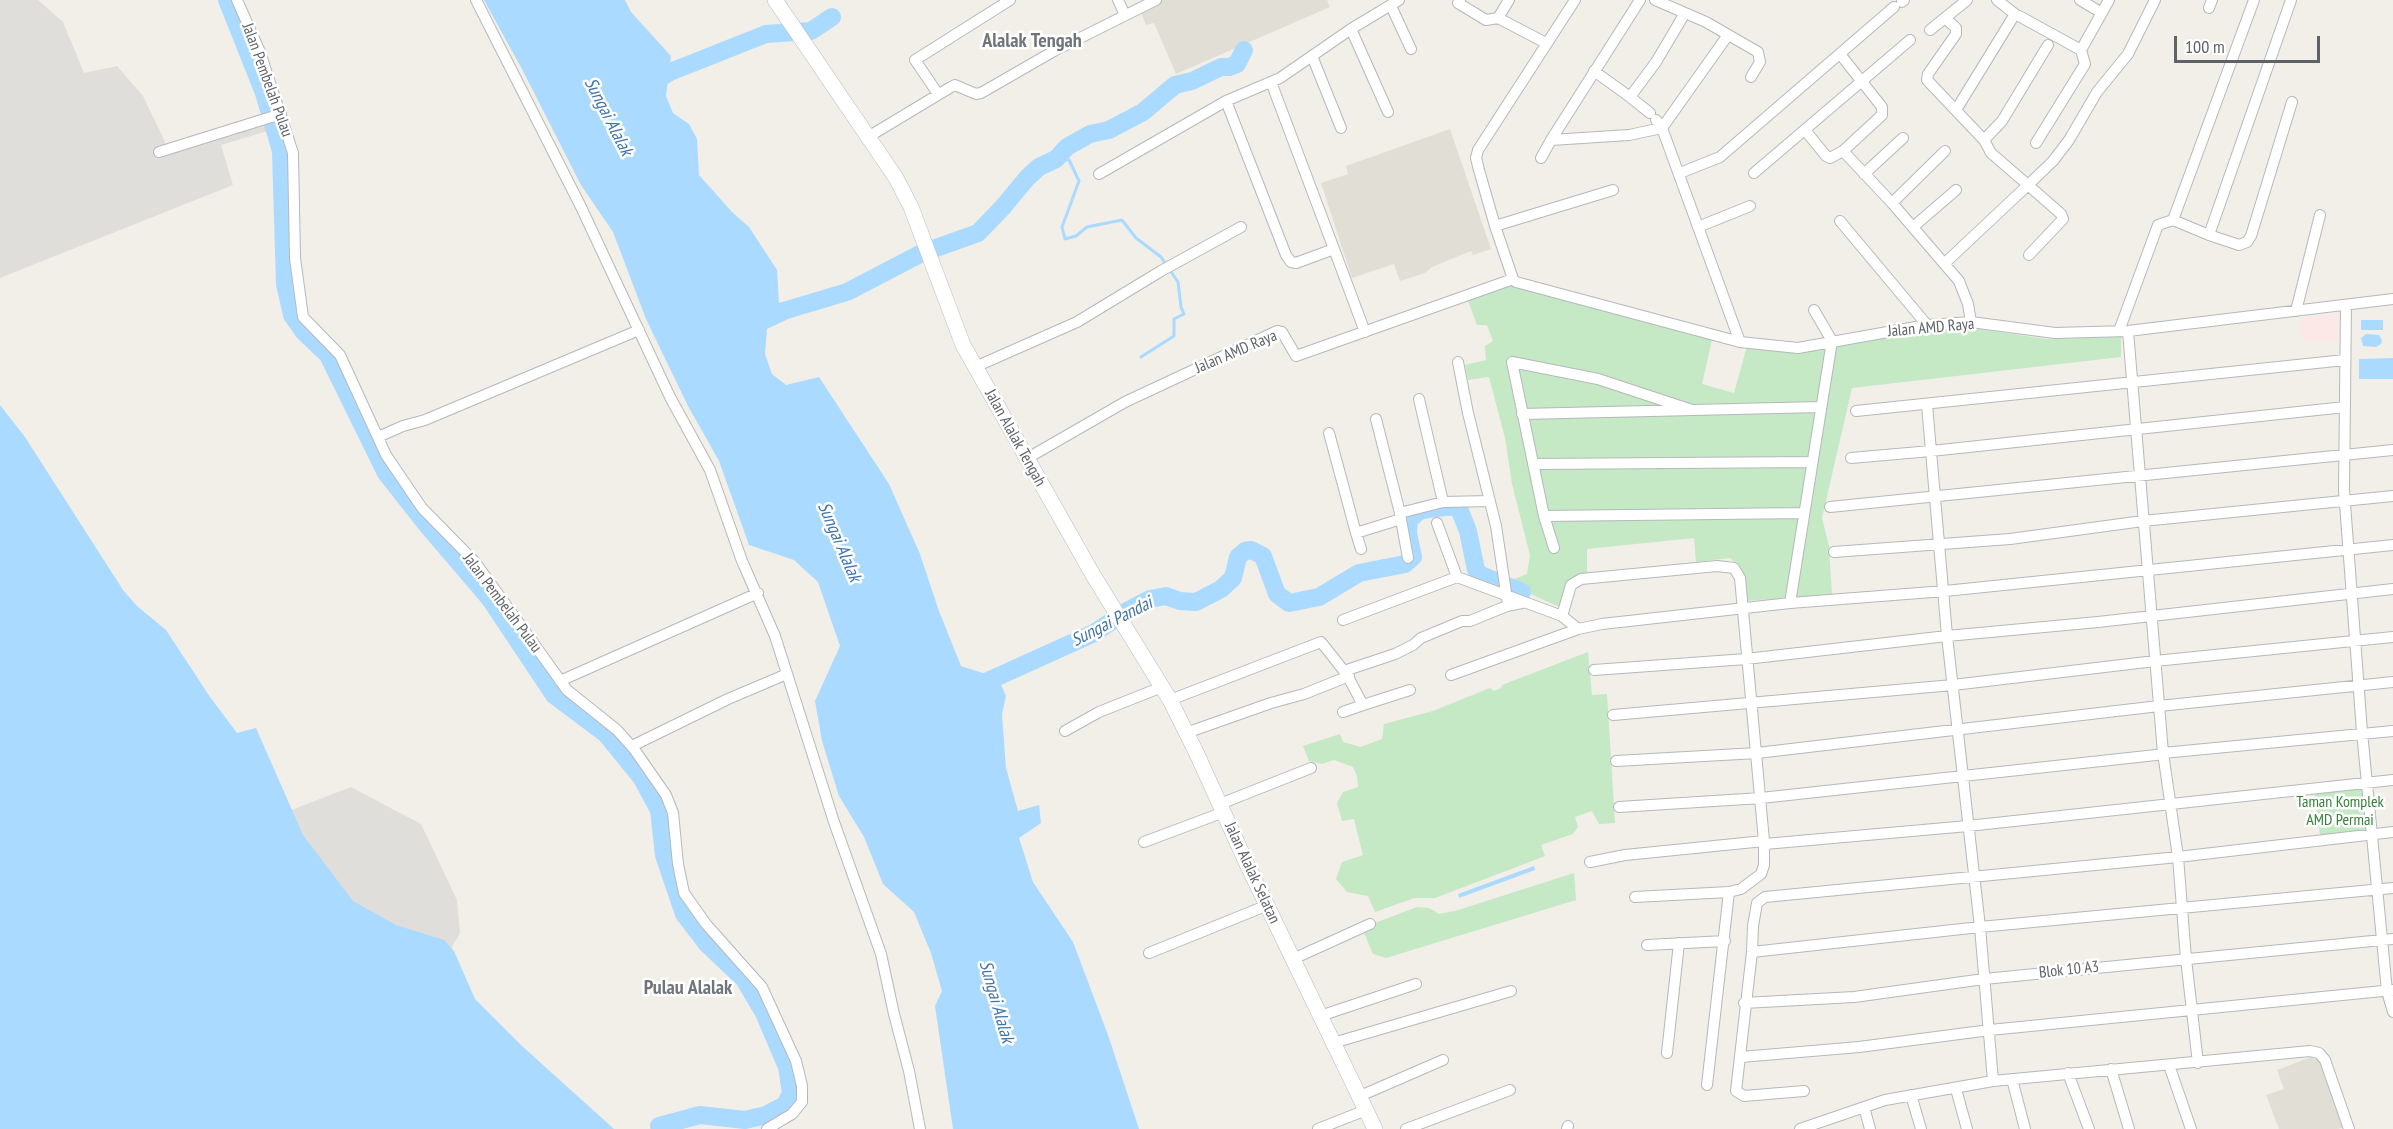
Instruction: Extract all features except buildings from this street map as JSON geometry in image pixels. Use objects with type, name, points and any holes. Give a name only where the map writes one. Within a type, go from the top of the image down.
[{"type":"street","name":"Jalan Pembelah Pulau","points":[[237,0],[260,52],[293,153],[295,258],[303,317],[340,355],[398,475],[422,508],[475,562],[560,681],[574,697],[616,730],[632,747],[669,802],[675,824],[678,864],[684,893],[706,924],[762,987],[796,1061],[802,1086],[802,1102],[792,1114],[767,1129]]},
{"type":"street","points":[[476,0],[581,207],[670,397],[710,470],[742,561],[776,636],[834,822],[882,954],[920,1129]]},
{"type":"street","name":"Jalan Alalak Tengah","points":[[775,0],[896,178],[927,248],[963,345],[1026,459],[1120,618]]},
{"type":"street","points":[[938,94],[915,60],[1010,0]]},
{"type":"street","points":[[1119,0],[1125,15]]},
{"type":"street","points":[[868,136],[955,85],[976,94],[981,93],[1054,51],[1156,0]]},
{"type":"street","points":[[1498,18],[1509,0]]},
{"type":"street","points":[[1513,279],[1476,158],[1478,150],[1493,126],[1575,0]]},
{"type":"street","points":[[1541,158],[1594,70],[1640,0]]},
{"type":"street","points":[[1655,0],[1685,13],[1758,52],[1760,62],[1751,77]]},
{"type":"street","points":[[1930,30],[1967,0]]},
{"type":"street","points":[[1956,110],[2015,14],[1997,0]]},
{"type":"street","points":[[2080,0],[2102,13]]},
{"type":"street","points":[[2036,143],[2084,68],[2081,50],[2109,0]]},
{"type":"street","points":[[1945,262],[2053,161],[2069,140],[2097,92],[2128,54],[2155,0]]},
{"type":"street","points":[[2173,220],[2254,0]]},
{"type":"street","points":[[2209,235],[2291,0]]},
{"type":"street","points":[[1457,1],[1486,20],[1498,18],[1546,43]]},
{"type":"street","points":[[1099,174],[1226,100],[1271,82],[1395,3],[1411,49]]},
{"type":"street","points":[[1680,172],[1720,157],[1900,3]]},
{"type":"street","points":[[1630,97],[1656,62],[1685,13]]},
{"type":"street","points":[[2019,16],[2081,50]]},
{"type":"street","points":[[1945,18],[1956,28],[1956,34],[1928,74],[1927,80],[1984,140],[1991,153],[2061,214],[2063,219],[2029,255]]},
{"type":"street","points":[[1351,29],[1388,112]]},
{"type":"street","points":[[1551,140],[1629,135],[1656,120],[1728,35]]},
{"type":"street","points":[[1754,173],[1910,40]]},
{"type":"street","points":[[1984,140],[2002,121],[2048,45]]},
{"type":"street","points":[[1805,130],[1827,157],[1833,157],[1843,151],[1884,111],[1840,54]]},
{"type":"street","points":[[1312,56],[1341,128]]},
{"type":"street","points":[[1594,70],[1656,120],[1680,172],[1740,342]]},
{"type":"street","points":[[1271,82],[1365,332]]},
{"type":"street","points":[[1226,100],[1286,255],[1291,262],[1296,263],[1334,249]]},
{"type":"street","points":[[2198,1063],[2186,959],[2178,857],[2163,753],[2132,382],[2123,331],[2158,225],[2173,220],[2239,245],[2247,242],[2251,236],[2292,102]]},
{"type":"street","points":[[159,152],[281,114]]},
{"type":"street","points":[[1864,174],[1903,138]]},
{"type":"street","points":[[1843,151],[1945,262],[1959,281],[1968,304],[1971,322]]},
{"type":"street","points":[[1892,203],[1945,151]]},
{"type":"street","points":[[1495,226],[1613,190]]},
{"type":"street","points":[[1913,227],[1956,190]]},
{"type":"street","points":[[1698,227],[1750,206]]},
{"type":"street","points":[[2296,311],[2320,216]]},
{"type":"street","points":[[1840,221],[1927,325]]},
{"type":"street","points":[[975,367],[1077,322],[1168,267],[1241,227]]},
{"type":"street","name":"Jalan AMD Raya","points":[[1026,459],[1125,402],[1277,331],[1282,332],[1296,356],[1513,279],[1553,293],[1622,309],[1740,342],[1798,348],[1927,325],[1971,322],[2055,333],[2123,331],[2393,299]]},
{"type":"street","points":[[2346,305],[2344,455],[2348,549],[2362,732],[2378,889],[2388,940],[2393,1012]]},
{"type":"street","points":[[1790,603],[1832,341],[1814,310]]},
{"type":"street","points":[[378,437],[403,426],[413,425],[639,330]]},
{"type":"street","points":[[1856,411],[2345,360]]},
{"type":"street","points":[[1458,362],[1468,413],[1491,501],[1507,606]]},
{"type":"street","points":[[1554,548],[1544,516],[1512,362],[1598,379],[1692,410]]},
{"type":"street","points":[[1419,399],[1443,502]]},
{"type":"street","points":[[1927,405],[1941,544],[1947,636],[1980,927],[1993,1081]]},
{"type":"street","points":[[1522,414],[1821,407]]},
{"type":"street","points":[[1851,458],[2345,407]]},
{"type":"street","points":[[1376,419],[1401,516],[1408,558]]},
{"type":"street","points":[[1329,433],[1361,549]]},
{"type":"street","points":[[1830,507],[2393,450]]},
{"type":"street","points":[[1533,464],[1812,462]]},
{"type":"street","points":[[1834,552],[2062,534],[2143,521],[2393,496]]},
{"type":"street","points":[[1356,533],[1443,502],[1491,501]]},
{"type":"street","points":[[1544,516],[1804,513]]},
{"type":"street","points":[[1437,523],[1457,577]]},
{"type":"street","points":[[1451,675],[1578,629],[1602,624],[1790,603],[1945,591],[2393,544]]},
{"type":"street","points":[[1562,616],[1571,585],[1581,579],[1717,566],[1729,566],[1737,572],[1740,578],[1761,798],[1764,865],[1761,874],[1747,886],[1730,892],[1635,897]]},
{"type":"street","points":[[1343,620],[1457,577],[1506,589],[1522,603],[1562,616],[1578,629]]},
{"type":"street","points":[[1594,670],[1746,659],[2393,589]]},
{"type":"street","points":[[560,681],[758,593]]},
{"type":"street","points":[[1186,733],[1271,703],[1304,694],[1346,673],[1395,654],[1421,638],[1462,621],[1477,619],[1507,606],[1522,603]]},
{"type":"street","name":"Jalan Alalak Selatan","points":[[1120,618],[1166,694],[1186,733],[1375,1129]]},
{"type":"street","points":[[1613,715],[1953,685],[2155,661],[2393,637]]},
{"type":"street","points":[[1065,731],[1099,712],[1166,694],[1321,642],[1346,673],[1363,705]]},
{"type":"street","points":[[632,747],[728,699],[787,674]]},
{"type":"street","points":[[1616,761],[1757,753],[2159,706],[2393,682]]},
{"type":"street","points":[[1343,712],[1410,690]]},
{"type":"street","points":[[1619,807],[1761,798],[2163,753],[2362,732],[2393,731]]},
{"type":"street","points":[[1144,843],[1311,768]]},
{"type":"street","points":[[1590,862],[1625,855],[1968,826],[2393,780]]},
{"type":"street","points":[[1804,1091],[1741,1095],[1736,1091],[1753,926],[1757,903],[1765,897],[2178,857],[2393,832]]},
{"type":"street","points":[[1752,952],[1980,927],[2393,888]]},
{"type":"street","points":[[1707,1085],[1730,892]]},
{"type":"street","points":[[1149,954],[1268,905]]},
{"type":"street","points":[[1293,959],[1370,924]]},
{"type":"street","name":"Blok 10 A3","points":[[1744,1004],[1854,997],[1984,979],[2388,940]]},
{"type":"street","points":[[1647,945],[1725,941]]},
{"type":"street","points":[[1667,1053],[1679,943]]},
{"type":"street","points":[[1320,1016],[1416,984]]},
{"type":"street","points":[[1333,1043],[1511,991]]},
{"type":"street","points":[[1741,1057],[1859,1047],[1989,1030],[2390,991]]},
{"type":"street","points":[[1800,1129],[1823,1126],[1864,1107],[1911,1095],[1993,1081],[2310,1051],[2319,1053],[2325,1060],[2349,1129]]},
{"type":"street","points":[[1318,1129],[1443,1060]]},
{"type":"street","points":[[2169,1065],[2191,1129]]},
{"type":"street","points":[[2111,1069],[2129,1129]]},
{"type":"street","points":[[2068,1073],[2089,1129]]},
{"type":"street","points":[[2012,1079],[2025,1129]]},
{"type":"street","points":[[1956,1089],[1967,1129]]},
{"type":"street","points":[[1406,1129],[1510,1090]]},
{"type":"street","points":[[1911,1095],[1920,1129]]},
{"type":"street","points":[[1864,1107],[1869,1129]]},
{"type":"shaded area","points":[[0,0],[38,0],[63,22],[84,73],[117,66],[143,96],[166,144],[264,113],[271,130],[221,145],[233,185],[0,278]]},
{"type":"shaded area","points":[[1157,0],[1327,0],[1330,7],[1176,74],[1154,23],[1146,25],[1139,8]]},
{"type":"shaded area","points":[[1450,129],[1491,249],[1473,255],[1471,251],[1432,267],[1425,273],[1400,281],[1394,264],[1352,278],[1321,183],[1348,174],[1346,166]]},
{"type":"shaded area","points":[[2338,315],[2339,340],[2302,342],[2300,317]]},
{"type":"shaded area","points":[[351,787],[421,824],[457,900],[460,933],[444,961],[405,976],[286,812]]},
{"type":"shaded area","points":[[2319,1054],[2346,1126],[2338,1129],[2279,1129],[2266,1095],[2284,1089],[2277,1070]]},
{"type":"green space","points":[[1510,284],[1712,340],[1702,384],[1734,393],[1747,346],[1765,350],[1797,351],[1931,329],[1971,328],[2047,339],[2121,337],[2121,357],[1852,388],[1822,518],[1829,546],[1832,595],[1744,601],[1740,567],[1730,558],[1696,562],[1694,538],[1587,549],[1587,572],[1573,579],[1566,587],[1559,607],[1516,587],[1512,580],[1527,574],[1530,555],[1512,484],[1505,438],[1489,377],[1468,380],[1465,365],[1486,360],[1485,346],[1493,341],[1487,325],[1477,325],[1467,298]]},
{"type":"green space","points":[[1588,652],[1592,695],[1607,694],[1615,823],[1599,824],[1592,811],[1575,817],[1578,827],[1573,834],[1541,845],[1545,856],[1435,898],[1414,898],[1375,912],[1368,896],[1347,892],[1336,879],[1342,862],[1363,855],[1354,819],[1342,821],[1337,803],[1343,792],[1358,787],[1357,776],[1353,767],[1334,760],[1322,764],[1309,761],[1303,746],[1340,734],[1343,742],[1361,747],[1382,739],[1384,724],[1433,711],[1490,688],[1494,691],[1502,685]]},
{"type":"green space","name":"Taman Komplek AMD Permai","points":[[2362,787],[2366,831],[2320,835],[2314,792]]},
{"type":"green space","points":[[1574,873],[1576,900],[1386,958],[1373,954],[1362,928],[1417,907],[1429,908],[1439,914],[1455,911]]},
{"type":"water","name":"Sungai Alalak","points":[[484,0],[625,0],[631,12],[671,56],[666,96],[673,113],[689,124],[697,139],[699,175],[732,212],[749,227],[777,270],[779,303],[801,299],[803,312],[767,329],[765,354],[772,374],[786,385],[819,377],[889,484],[920,554],[961,666],[998,678],[1006,696],[1002,714],[1006,768],[1018,811],[1039,805],[1041,823],[1019,838],[1033,882],[1073,942],[1108,1035],[1139,1129],[953,1129],[935,1006],[942,991],[931,953],[914,912],[883,884],[864,837],[839,796],[822,741],[815,701],[840,646],[818,582],[794,560],[749,545],[719,461],[688,406],[646,319],[613,232],[581,185]]},
{"type":"water","points":[[2361,320],[2383,320],[2383,330],[2361,330]]},
{"type":"water","points":[[2366,334],[2379,335],[2382,340],[2381,344],[2376,347],[2363,346],[2361,338]]},
{"type":"water","points":[[2393,358],[2393,379],[2359,379],[2359,359]]},
{"type":"water","points":[[0,405],[25,437],[123,590],[137,606],[166,630],[237,733],[256,728],[303,835],[353,901],[396,925],[444,940],[454,951],[475,999],[522,1046],[614,1129],[0,1129]]},
{"type":"water","points":[[1534,866],[1535,870],[1459,898],[1458,894]]},
{"type":"waterway","points":[[227,0],[264,93],[281,151],[285,284],[292,315],[304,332],[328,355],[386,473],[490,599],[554,695],[606,734],[641,777],[659,810],[664,855],[684,914],[707,944],[744,979],[764,1013],[787,1067],[791,1093],[785,1105],[766,1115],[745,1120],[700,1115],[659,1126]]},
{"type":"waterway","points":[[650,84],[670,72],[766,34],[811,31],[832,17]]},
{"type":"waterway","points":[[780,312],[847,292],[922,253],[978,233],[1027,178],[1039,167],[1056,159],[1067,147],[1090,134],[1109,130],[1143,112],[1175,85],[1192,81],[1221,67],[1237,64],[1244,50]]},
{"type":"waterway","points":[[1056,159],[1069,160],[1079,181],[1062,227],[1065,239],[1076,236],[1087,227],[1122,220],[1136,238],[1161,257],[1178,282],[1184,314],[1174,319],[1174,336],[1141,357]]},
{"type":"waterway","name":"Sungai Pandai","points":[[977,686],[1094,633],[1150,599],[1166,596],[1180,601],[1196,602],[1221,589],[1233,578],[1238,557],[1245,551],[1251,550],[1263,556],[1277,594],[1289,603],[1319,597],[1359,573],[1405,564],[1413,557],[1408,533],[1409,520],[1419,511],[1435,508],[1458,506],[1468,531],[1476,570],[1481,575],[1522,592]]},
{"type":"district","name":"Alalak Tengah","points":[[1032,41]]},
{"type":"district","name":"Pulau Alalak","points":[[688,988]]}]
